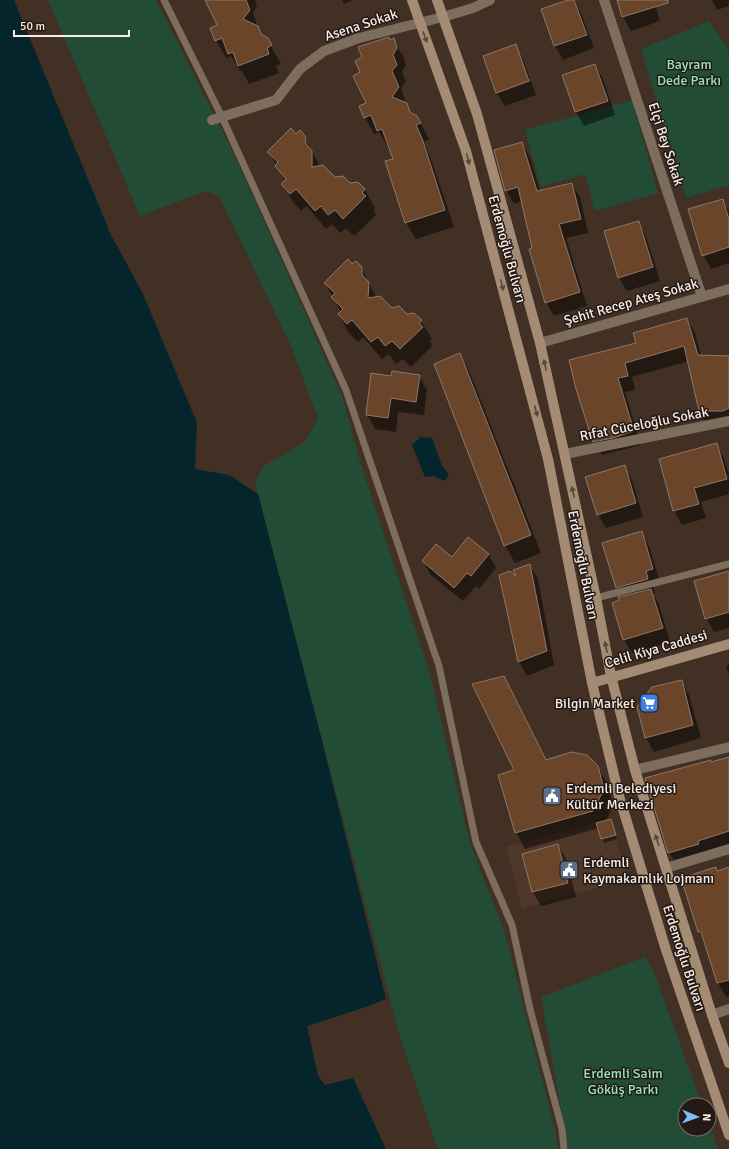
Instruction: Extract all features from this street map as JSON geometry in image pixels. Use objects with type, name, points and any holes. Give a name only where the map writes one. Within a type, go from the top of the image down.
[{"type":"main road","name":"Erdemoğlu Bulvarı","points":[[412,0],[466,151],[548,459],[592,683],[619,796],[666,950],[729,1135]]},
{"type":"main road","name":"Erdemoğlu Bulvarı","points":[[437,0],[477,114],[540,343],[596,598],[611,676],[635,770],[712,1015],[729,1063]]},
{"type":"main road","name":"Celil Kiya Caddesi","points":[[592,683],[611,676],[729,644]]},
{"type":"street","name":"Asena Sokak","points":[[217,119],[276,100],[300,69],[324,51],[359,38],[473,8],[490,0]]},
{"type":"street","name":"Elçi Bey Sokak","points":[[604,0],[702,296]]},
{"type":"street","name":"Şehit Recep Ateş Sokak","points":[[540,343],[729,289]]},
{"type":"street","name":"Rıfat Cüceloğlu Sokak","points":[[565,454],[729,421]]},
{"type":"street","points":[[635,770],[729,747]]},
{"type":"street","points":[[666,868],[729,849]]},
{"type":"street","points":[[712,1015],[729,1009]]},
{"type":"lane","points":[[164,0],[217,119],[346,390],[439,666],[476,842],[512,924],[530,1009],[562,1129],[564,1149]]},
{"type":"lane","points":[[596,598],[729,564]]},
{"type":"shaded area","name":"Erdemli Kaymakamlık Lojmanı","points":[[611,819],[628,880],[522,908],[506,847]]},
{"type":"green space","points":[[48,0],[156,0],[234,154],[342,396],[361,465],[430,674],[470,843],[505,933],[555,1130],[558,1149],[438,1149],[401,1041],[255,483],[262,467],[305,442],[318,418],[291,346],[219,196],[206,191],[140,216]]},
{"type":"green space","name":"Bayram Dede Parkı","points":[[709,21],[729,50],[729,185],[686,198],[641,49]]},
{"type":"green space","name":"Bayram Dede Parkı","points":[[632,100],[658,193],[595,211],[585,174],[541,187],[525,130]]},
{"type":"green space","name":"Erdemli Saim Göküş Parkı","points":[[645,957],[655,975],[699,1097],[677,1097],[677,1137],[714,1137],[718,1149],[568,1149],[541,997]]},
{"type":"water","points":[[0,0],[14,0],[111,235],[143,294],[197,423],[195,469],[229,475],[258,494],[321,737],[386,999],[307,1026],[318,1076],[325,1085],[353,1078],[386,1149],[0,1149]]},
{"type":"water","points":[[421,437],[432,438],[442,466],[449,474],[445,481],[434,476],[425,477],[412,445]]},
{"type":"building","points":[[205,0],[246,0],[250,10],[243,19],[258,26],[261,34],[268,38],[272,45],[267,48],[269,54],[238,66],[233,52],[228,54],[222,38],[215,41],[210,28],[217,25]]},
{"type":"building","points":[[568,0],[574,0],[587,35],[554,46],[541,9]]},
{"type":"building","points":[[617,0],[668,0],[668,3],[622,17]]},
{"type":"building","points":[[389,37],[390,40],[394,38],[397,48],[393,55],[397,65],[392,71],[399,87],[392,97],[407,103],[410,112],[417,116],[421,123],[416,125],[423,141],[445,210],[405,223],[385,161],[393,159],[382,129],[377,131],[371,115],[364,118],[359,106],[366,103],[353,76],[360,72],[355,61],[362,57],[358,47]]},
{"type":"building","points":[[516,44],[529,81],[496,93],[483,56]]},
{"type":"building","points":[[595,64],[608,101],[575,112],[562,75]]},
{"type":"building","points":[[291,128],[296,134],[300,130],[305,136],[306,144],[312,151],[312,167],[323,165],[335,177],[343,176],[350,183],[358,182],[365,189],[362,193],[366,196],[343,219],[335,210],[328,215],[321,206],[315,211],[296,189],[290,194],[281,184],[286,179],[275,166],[278,162],[267,152]]},
{"type":"building","points":[[522,142],[537,191],[572,183],[581,219],[559,224],[580,292],[545,303],[529,249],[532,248],[518,187],[505,191],[494,150]]},
{"type":"building","points":[[723,199],[729,220],[729,247],[702,256],[688,209]]},
{"type":"building","points":[[639,221],[653,267],[618,278],[604,231]]},
{"type":"building","points":[[348,259],[352,264],[356,261],[362,267],[362,275],[369,282],[368,298],[380,296],[392,308],[399,306],[407,314],[414,313],[422,320],[419,324],[423,327],[400,349],[392,341],[385,346],[378,337],[371,342],[352,320],[347,324],[338,314],[343,309],[331,297],[335,293],[324,283]]},
{"type":"building","points":[[687,318],[698,355],[729,356],[729,408],[723,411],[699,411],[684,346],[625,363],[628,376],[618,378],[634,431],[613,438],[593,442],[576,389],[569,360],[636,343],[633,333]]},
{"type":"building","points":[[460,353],[531,535],[504,546],[434,364]]},
{"type":"building","points":[[392,371],[420,375],[416,402],[391,398],[388,418],[366,415],[371,373],[391,376]]},
{"type":"building","points":[[717,443],[727,479],[694,488],[699,504],[673,511],[659,459]]},
{"type":"building","points":[[625,465],[636,503],[597,515],[585,477]]},
{"type":"building","points":[[642,531],[653,569],[646,571],[648,579],[616,588],[602,543]]},
{"type":"building","points":[[468,537],[489,554],[471,576],[467,573],[454,588],[422,561],[436,544],[452,557]]},
{"type":"building","points":[[530,564],[547,651],[518,662],[499,575],[510,571],[516,576],[513,570]]},
{"type":"building","points":[[729,571],[729,612],[705,619],[694,581]]},
{"type":"building","points":[[651,589],[663,628],[623,640],[612,603],[619,600],[618,597]]},
{"type":"building","name":"Erdemli Belediyesi Kültür Merkezi","points":[[504,676],[546,760],[571,752],[587,755],[598,766],[604,789],[593,811],[515,833],[498,775],[514,770],[472,684]]},
{"type":"building","points":[[682,680],[693,725],[645,738],[637,707],[652,687]]},
{"type":"building","points":[[729,757],[729,831],[698,841],[699,844],[668,853],[645,778],[711,760],[711,762]]},
{"type":"building","points":[[611,819],[616,835],[601,839],[596,823]]},
{"type":"building","name":"Erdemli Kaymakamlık Lojmanı","points":[[558,844],[568,883],[532,892],[522,854]]},
{"type":"building","points":[[716,867],[717,871],[729,867],[729,980],[717,983],[701,932],[698,932],[681,878]]},
{"type":"place","name":"Bilgin Market","points":[[649,703]]},
{"type":"place","name":"Erdemli Belediyesi Kültür Merkezi","points":[[552,796]]},
{"type":"place","name":"Erdemli Kaymakamlık Lojmanı","points":[[569,870]]}]
